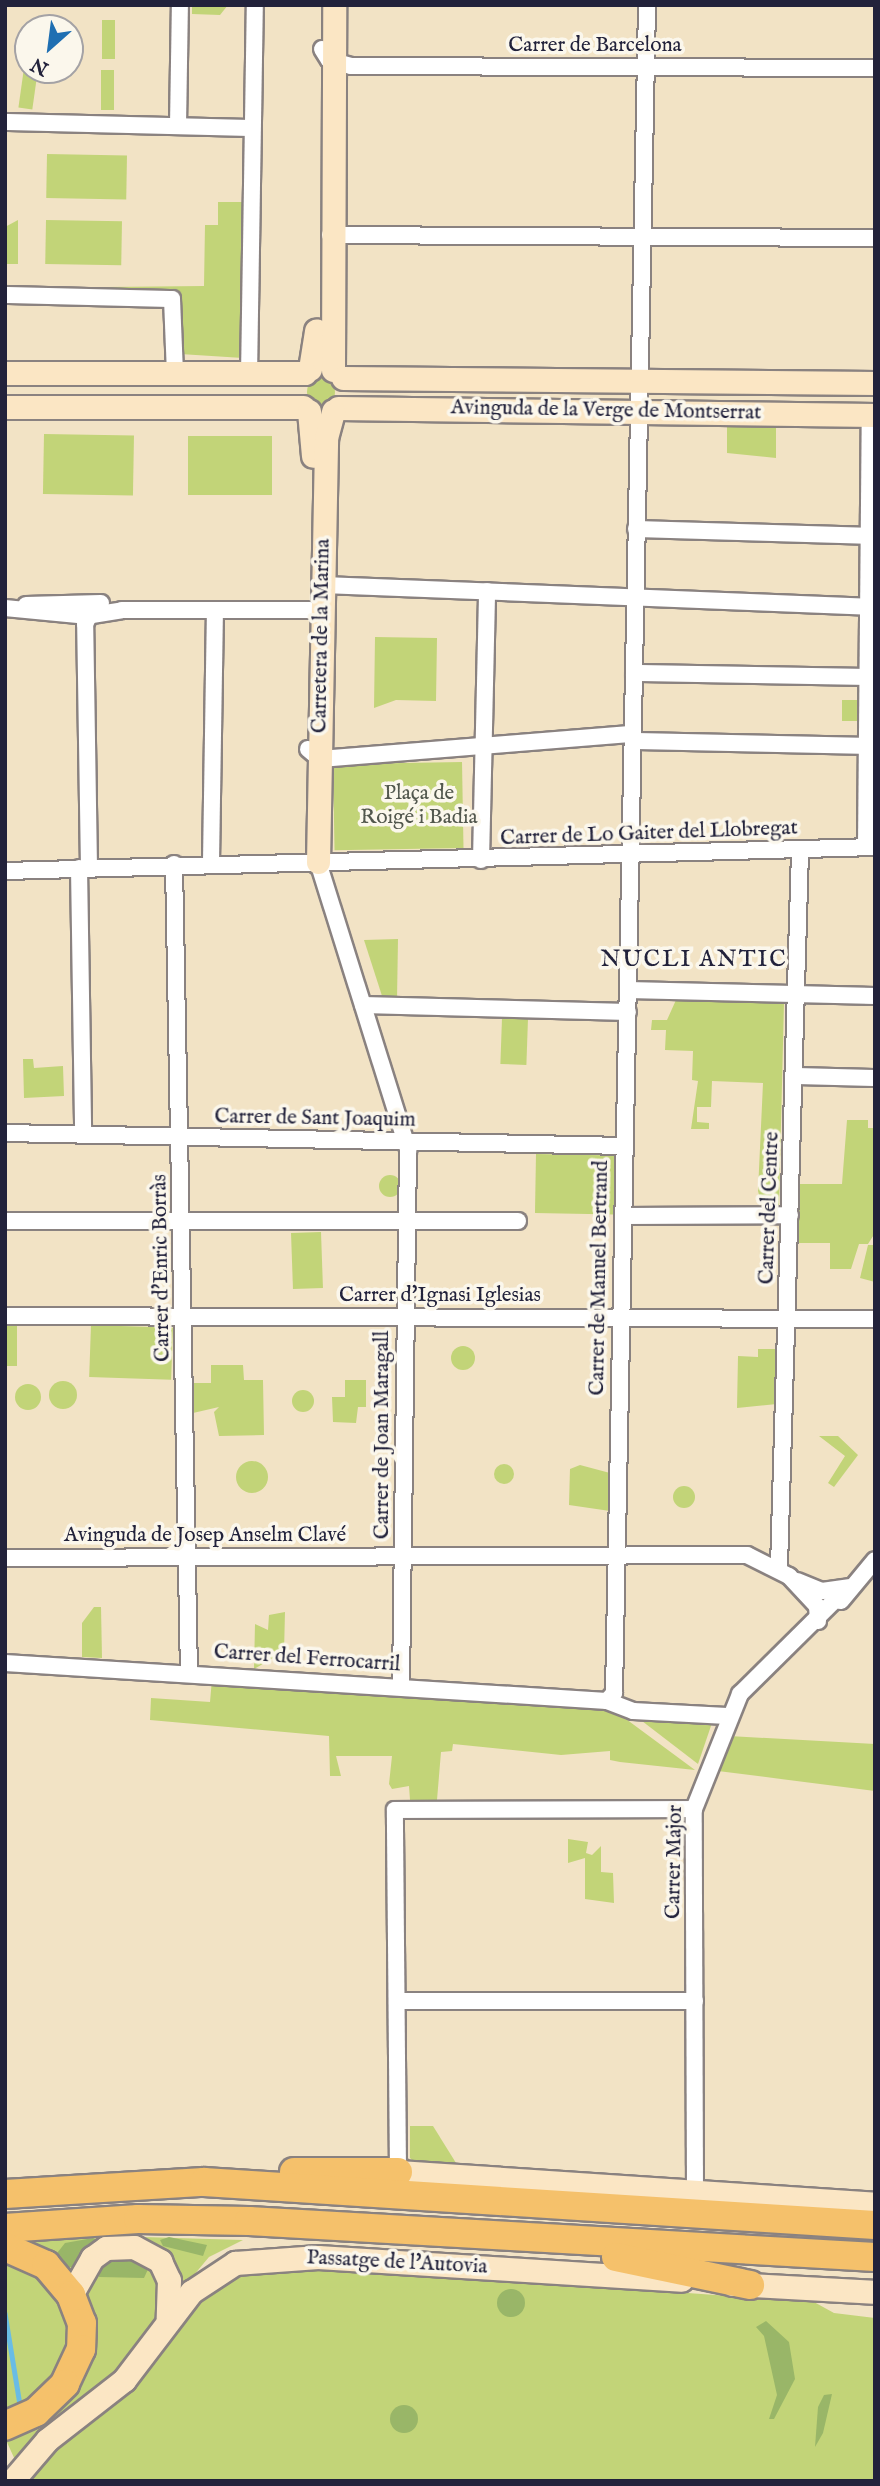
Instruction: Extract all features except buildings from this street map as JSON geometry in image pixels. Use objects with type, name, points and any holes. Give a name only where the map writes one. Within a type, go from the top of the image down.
[{"type":"highway","points":[[5,2183],[59,2186],[204,2182],[296,2171],[398,2172]]},
{"type":"highway","points":[[204,2182],[875,2225]]},
{"type":"highway","points":[[5,2194],[59,2186]]},
{"type":"highway","points":[[5,2228],[138,2219],[875,2257]]},
{"type":"highway","points":[[396,2231],[437,2247],[612,2256],[750,2285]]},
{"type":"highway","points":[[5,2247],[46,2264],[71,2295],[82,2323],[75,2365],[52,2399],[5,2426]]},
{"type":"street","points":[[178,126],[180,5]]},
{"type":"street","points":[[249,376],[255,5]]},
{"type":"street","points":[[322,5],[328,56],[330,235],[338,374]]},
{"type":"street","points":[[5,373],[249,376],[307,371],[328,56],[334,5]]},
{"type":"street","name":"Carrer de Manuel Bertrand","points":[[609,1700],[628,1012],[647,5]]},
{"type":"street","name":"Carrer de Barcelona","points":[[328,56],[646,68],[875,68]]},
{"type":"street","points":[[5,122],[178,126],[252,122]]},
{"type":"street","points":[[330,235],[875,238]]},
{"type":"street","points":[[5,295],[172,299],[175,375]]},
{"type":"street","name":"Avinguda de la Verge de Montserrat","points":[[307,371],[338,374],[875,383]]},
{"type":"street","name":"Carretera de la Marina","points":[[307,371],[297,389],[314,438],[310,610],[314,754]]},
{"type":"street","name":"Carretera de la Marina","points":[[312,861],[326,438],[336,410],[338,374]]},
{"type":"street","points":[[5,407],[306,409]]},
{"type":"street","name":"Avinguda de la Verge de Montserrat","points":[[306,409],[872,415]]},
{"type":"street","points":[[871,847],[872,415]]},
{"type":"street","points":[[636,529],[872,536]]},
{"type":"street","points":[[323,585],[871,606]]},
{"type":"street","points":[[481,860],[487,591]]},
{"type":"street","points":[[83,1134],[86,616],[101,603]]},
{"type":"street","points":[[11,608],[101,603],[122,610]]},
{"type":"street","points":[[11,608],[86,616],[122,610],[310,610]]},
{"type":"street","points":[[211,862],[215,610]]},
{"type":"street","points":[[634,673],[871,676]]},
{"type":"street","points":[[314,754],[633,738],[871,746]]},
{"type":"street","name":"Carrer de Lo Gaiter del Llobregat","points":[[5,871],[211,862],[630,857],[871,847]]},
{"type":"street","name":"Carrer del Centre","points":[[784,1572],[800,850]]},
{"type":"street","name":"Carrer de Joan Maragall","points":[[312,861],[407,1141],[401,1687]]},
{"type":"street","name":"Carrer d'Enric Borràs","points":[[174,864],[190,1672]]},
{"type":"street","points":[[628,990],[875,996]]},
{"type":"street","points":[[363,1005],[628,1012]]},
{"type":"street","points":[[795,1076],[875,1078]]},
{"type":"street","name":"Carrer de Sant Joaquim","points":[[5,1133],[624,1146]]},
{"type":"street","points":[[623,1216],[790,1215]]},
{"type":"street","points":[[5,1221],[517,1221]]},
{"type":"street","name":"Carrer d'Ignasi Iglesias","points":[[5,1316],[621,1316],[875,1319]]},
{"type":"street","name":"Avinguda de Josep Anselm Clavé","points":[[5,1558],[747,1555],[822,1591],[845,1590]]},
{"type":"street","points":[[809,1598],[833,1605],[875,1560]]},
{"type":"street","points":[[784,1572],[809,1598],[818,1621]]},
{"type":"street","name":"Carrer Major","points":[[695,2189],[694,1809],[725,1719],[760,1673],[818,1621],[845,1590],[859,1580]]},
{"type":"street","name":"Carrer del Ferrocarril","points":[[5,1663],[190,1672],[609,1700],[633,1711],[725,1719]]},
{"type":"street","points":[[694,1809],[396,1810],[398,2172],[695,2189],[875,2204]]},
{"type":"street","points":[[398,2001],[695,2001]]},
{"type":"street","points":[[71,2295],[95,2256],[106,2248],[134,2247],[160,2261],[169,2280],[168,2318]]},
{"type":"street","name":"Passatge de l'Autovia","points":[[11,2481],[47,2440],[124,2381],[168,2318],[207,2278],[261,2258],[875,2292]]},
{"type":"street","points":[[5,2460],[11,2481]]},
{"type":"green space","points":[[192,5],[228,5],[220,15],[192,14]]},
{"type":"green space","points":[[102,20],[115,20],[115,59],[102,59]]},
{"type":"green space","points":[[101,70],[114,70],[114,110],[101,110]]},
{"type":"green space","points":[[22,84],[36,84],[32,110],[18,108]]},
{"type":"green space","points":[[47,154],[127,155],[126,199],[46,198]]},
{"type":"green space","points":[[218,202],[245,202],[243,358],[180,354],[179,293],[10,288],[204,286],[205,225],[218,225]]},
{"type":"green space","points":[[18,220],[18,264],[5,264],[5,227]]},
{"type":"green space","points":[[46,220],[122,221],[121,265],[45,264]]},
{"type":"green space","points":[[321,378],[331,382],[335,392],[331,402],[321,406],[311,402],[307,392],[311,382]]},
{"type":"green space","points":[[727,426],[776,427],[776,458],[727,453]]},
{"type":"green space","points":[[44,434],[134,436],[133,496],[43,494]]},
{"type":"green space","points":[[188,436],[272,436],[272,495],[188,495]]},
{"type":"green space","points":[[375,637],[437,638],[436,701],[396,700],[374,708]]},
{"type":"green space","points":[[842,700],[862,700],[862,721],[842,721]]},
{"type":"green space","name":"Plaça de Roigé i Badia","points":[[462,762],[464,848],[335,850],[333,764]]},
{"type":"green space","points":[[398,939],[397,999],[383,999],[364,940]]},
{"type":"green space","points":[[676,1000],[784,1003],[779,1206],[762,1206],[758,1191],[763,1083],[712,1081],[711,1107],[697,1107],[697,1122],[709,1123],[709,1129],[691,1129],[698,1081],[692,1080],[693,1051],[665,1050],[666,1030],[651,1030],[652,1020],[667,1020]]},
{"type":"green space","points":[[502,1018],[528,1019],[526,1065],[500,1064]]},
{"type":"green space","points":[[23,1059],[33,1059],[34,1068],[63,1066],[64,1096],[24,1098]]},
{"type":"green space","points":[[847,1120],[868,1120],[868,1128],[875,1128],[875,1233],[868,1244],[859,1244],[851,1269],[830,1269],[830,1243],[797,1243],[799,1184],[842,1184]]},
{"type":"green space","points":[[536,1154],[616,1155],[615,1214],[535,1213]]},
{"type":"green space","points":[[390,1175],[398,1178],[401,1186],[398,1194],[390,1197],[382,1194],[379,1186],[382,1178]]},
{"type":"green space","points":[[321,1232],[323,1288],[293,1289],[291,1233]]},
{"type":"green space","points":[[868,1245],[875,1245],[875,1282],[860,1278]]},
{"type":"green space","points":[[5,1325],[17,1325],[17,1366],[5,1366]]},
{"type":"green space","points":[[91,1325],[173,1328],[171,1380],[89,1377]]},
{"type":"green space","points":[[458,1346],[468,1346],[475,1353],[475,1363],[468,1370],[458,1370],[451,1363],[451,1353]]},
{"type":"green space","points":[[758,1349],[779,1349],[777,1404],[737,1408],[738,1356],[758,1357]]},
{"type":"green space","points":[[211,1365],[243,1365],[244,1380],[263,1380],[264,1435],[219,1436],[214,1412],[219,1407],[193,1413],[193,1383],[211,1383]]},
{"type":"green space","points":[[345,1380],[366,1380],[366,1407],[358,1407],[356,1423],[333,1422],[332,1397],[345,1397]]},
{"type":"green space","points":[[63,1381],[73,1385],[77,1395],[73,1405],[63,1409],[53,1405],[49,1395],[53,1385]]},
{"type":"green space","points":[[28,1384],[37,1388],[41,1397],[37,1406],[28,1410],[19,1406],[15,1397],[19,1388]]},
{"type":"green space","points":[[303,1390],[313,1397],[314,1401],[307,1411],[303,1412],[293,1405],[292,1401],[299,1391]]},
{"type":"green space","points":[[819,1436],[838,1436],[858,1455],[834,1487],[828,1483],[845,1456]]},
{"type":"green space","points":[[252,1461],[263,1466],[268,1477],[263,1488],[252,1493],[241,1488],[236,1477],[241,1466]]},
{"type":"green space","points":[[504,1464],[511,1467],[514,1474],[511,1481],[504,1484],[497,1481],[494,1474],[497,1467]]},
{"type":"green space","points":[[580,1465],[610,1473],[610,1511],[569,1505],[570,1469]]},
{"type":"green space","points":[[684,1486],[692,1489],[695,1497],[692,1505],[684,1508],[676,1505],[673,1497],[676,1489]]},
{"type":"green space","points":[[94,1607],[101,1607],[102,1658],[82,1657],[82,1623]]},
{"type":"green space","points":[[285,1612],[284,1652],[254,1669],[255,1624],[268,1630],[269,1615]]},
{"type":"green space","points":[[212,1679],[607,1705],[695,1770],[610,1760],[610,1751],[561,1755],[453,1744],[452,1751],[441,1752],[437,1800],[410,1800],[409,1786],[392,1789],[389,1784],[392,1756],[336,1756],[341,1776],[330,1776],[329,1736],[150,1720],[151,1698],[210,1702]]},
{"type":"green space","points":[[658,1718],[713,1720],[698,1764],[642,1721]]},
{"type":"green space","points":[[729,1736],[875,1744],[875,1791],[718,1771]]},
{"type":"green space","points":[[568,1839],[588,1842],[586,1853],[592,1855],[601,1846],[601,1872],[613,1873],[614,1903],[585,1899],[585,1858],[568,1863]]},
{"type":"green space","points":[[410,2126],[433,2126],[461,2171],[420,2168],[410,2158]]},
{"type":"green space","points":[[143,2237],[243,2240],[209,2257],[178,2294],[132,2240],[73,2281],[5,2241]]},
{"type":"green space","points":[[169,2237],[207,2245],[203,2256],[163,2246],[160,2240]]},
{"type":"green space","points":[[93,2238],[101,2241],[75,2267],[62,2267],[54,2257],[65,2243]]},
{"type":"green space","points":[[108,2252],[160,2271],[159,2318],[124,2373],[16,2462],[5,2438],[52,2405],[81,2299]]},
{"type":"green space","points":[[5,2255],[34,2264],[69,2302],[68,2371],[5,2418]]},
{"type":"green space","points":[[127,2256],[149,2267],[144,2278],[99,2277],[98,2266]]},
{"type":"green space","points":[[268,2263],[814,2302],[834,2313],[875,2318],[875,2481],[25,2481],[208,2286]]},
{"type":"green space","points":[[511,2289],[521,2293],[525,2303],[521,2313],[511,2317],[501,2313],[497,2303],[501,2293]]},
{"type":"green space","points":[[766,2321],[789,2342],[795,2379],[774,2419],[769,2419],[777,2395],[764,2336],[756,2327]]},
{"type":"green space","points":[[832,2394],[823,2433],[815,2447],[818,2407],[824,2395]]},
{"type":"green space","points":[[404,2405],[414,2409],[418,2419],[414,2429],[404,2433],[394,2429],[390,2419],[394,2409]]},
{"type":"waterway","points":[[5,2313],[20,2405]]},
{"type":"district","name":"NUCLI ANTIC","points":[[694,960]]}]
